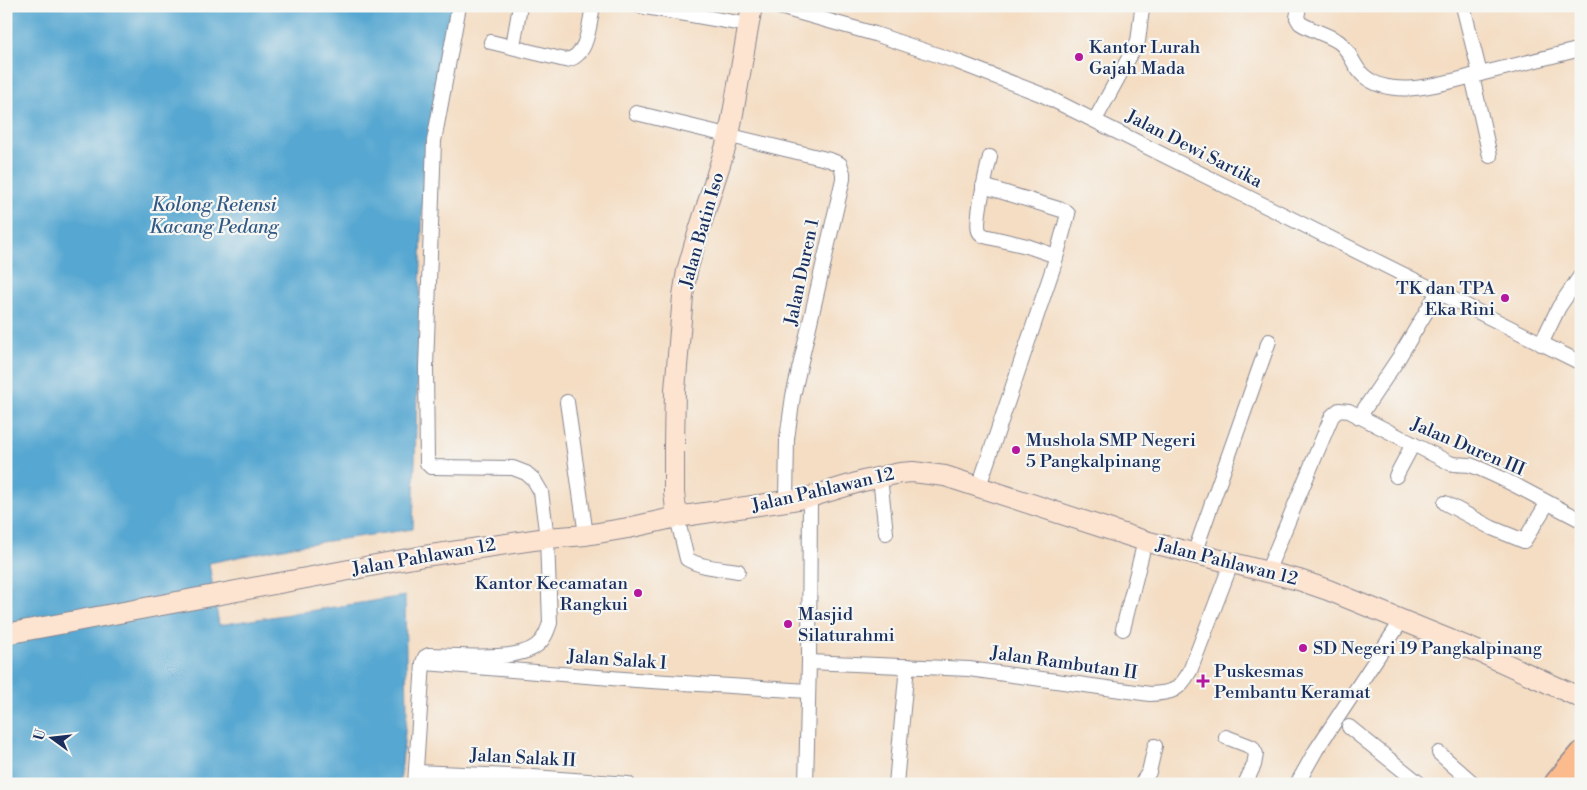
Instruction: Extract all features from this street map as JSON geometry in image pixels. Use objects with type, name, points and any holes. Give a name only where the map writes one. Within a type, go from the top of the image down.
[{"type":"highway","points":[[1557,784],[1581,755]]},
{"type":"main road","name":"Jalan Batin Iso","points":[[677,517],[674,492],[675,408],[683,296],[687,271],[695,243],[729,136],[750,16]]},
{"type":"main road","name":"Jalan Pahlawan 12","points":[[6,634],[433,555],[547,538],[586,535],[677,517],[810,497],[880,477],[912,472],[944,476],[1145,541],[1299,580],[1482,653],[1581,698]]},
{"type":"street","points":[[416,778],[424,657],[429,655],[510,656],[527,651],[537,645],[546,635],[550,623],[547,538],[541,492],[534,480],[526,473],[513,468],[431,467],[428,463],[426,367],[434,141],[459,6]]},
{"type":"street","points":[[513,46],[520,6]]},
{"type":"street","points":[[492,42],[571,60],[577,56],[585,41],[593,6]]},
{"type":"street","points":[[640,6],[750,16]]},
{"type":"street","name":"Jalan Dewi Sartika","points":[[776,6],[875,34],[955,61],[1043,95],[1581,363]]},
{"type":"street","points":[[1095,120],[1138,40],[1140,16],[1143,6]]},
{"type":"street","points":[[1299,6],[1297,18],[1300,24],[1337,41],[1345,48],[1358,70],[1372,81],[1407,90],[1581,49]]},
{"type":"street","points":[[1464,6],[1490,156]]},
{"type":"street","name":"Jalan Duren 1","points":[[636,112],[836,161],[840,164],[843,173],[793,396],[787,439],[786,501]]},
{"type":"street","points":[[990,157],[983,186],[978,226],[980,233],[984,236],[1026,246],[1056,256]]},
{"type":"street","points":[[979,486],[1068,216],[1068,212],[983,186]]},
{"type":"street","points":[[1541,344],[1559,307],[1581,275]]},
{"type":"street","points":[[1359,417],[1398,359],[1438,292]]},
{"type":"street","points":[[1194,554],[1270,341]]},
{"type":"street","points":[[567,402],[586,535]]},
{"type":"street","name":"Jalan Duren III","points":[[1267,572],[1332,416],[1339,410],[1344,410],[1359,417],[1454,464],[1468,464],[1490,473],[1581,520]]},
{"type":"street","points":[[1396,476],[1413,444]]},
{"type":"street","points":[[880,477],[886,533]]},
{"type":"street","points":[[806,784],[810,497]]},
{"type":"street","points":[[1445,503],[1492,528],[1524,541],[1547,504]]},
{"type":"street","points":[[677,517],[687,559],[705,566],[738,571]]},
{"type":"street","points":[[1123,628],[1145,541]]},
{"type":"street","name":"Jalan Rambutan II","points":[[809,662],[969,669],[1150,694],[1173,692],[1180,687],[1190,671],[1231,564]]},
{"type":"street","points":[[1297,784],[1316,750],[1402,620]]},
{"type":"street","name":"Jalan Salak I","points":[[423,663],[636,680],[808,691]]},
{"type":"street","points":[[896,784],[907,666]]},
{"type":"street","points":[[1349,727],[1420,784]]},
{"type":"street","points":[[1226,737],[1248,745],[1256,754],[1246,784]]},
{"type":"street","points":[[1141,784],[1149,772],[1155,746]]},
{"type":"street","points":[[1439,753],[1474,784]]},
{"type":"street","name":"Jalan Salak II","points":[[416,778],[533,777],[628,784]]},
{"type":"water","name":"Kolong Retensi Kacang Pedang","points":[[6,6],[453,6],[424,162],[413,529],[293,546],[209,563],[219,625],[405,596],[407,712],[400,784],[6,784]]},
{"type":"place","name":"Kantor Lurah Gajah Mada","points":[[1079,57]]},
{"type":"place","name":"TK dan TPA Eka Rini","points":[[1505,298]]},
{"type":"place","name":"Mushola SMP Negeri 5 Pangkalpinang","points":[[1016,450]]},
{"type":"place","name":"Kantor Kecamatan Rangkui","points":[[638,593]]},
{"type":"place","name":"Masjid Silaturahmi","points":[[788,624]]},
{"type":"place","name":"SD Negeri 19 Pangkalpinang","points":[[1303,648]]},
{"type":"place","name":"Puskesmas Pembantu Keramat","points":[[1203,681]]}]
